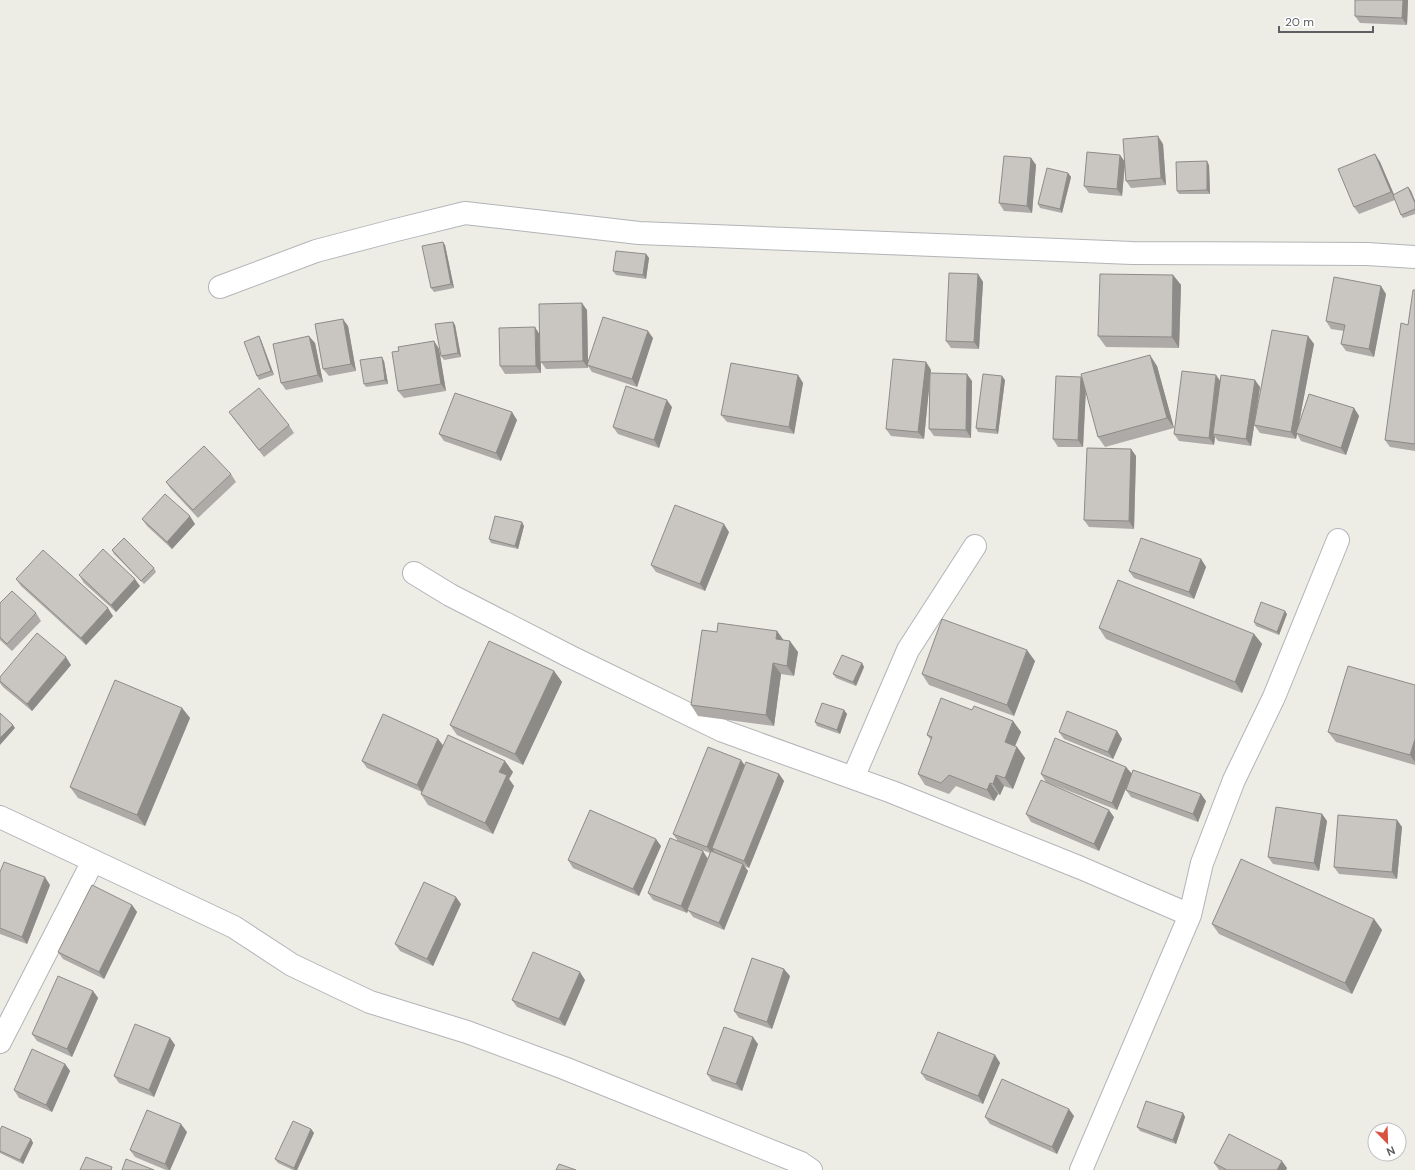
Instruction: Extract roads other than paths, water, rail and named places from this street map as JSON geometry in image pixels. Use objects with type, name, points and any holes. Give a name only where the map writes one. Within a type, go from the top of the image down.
[{"type":"street","points":[[220,287],[316,251],[465,213],[639,233],[1132,253],[1367,254],[1415,257]]},
{"type":"street","points":[[1080,1170],[1190,915],[1202,863],[1234,780],[1274,697],[1338,540]]},
{"type":"street","points":[[853,778],[908,650],[975,546]]},
{"type":"street","points":[[414,573],[450,595],[723,731],[892,792],[1066,862],[1190,915]]},
{"type":"street","points":[[0,817],[234,927],[292,965],[370,1002],[467,1032],[564,1068],[801,1163],[810,1170]]},
{"type":"street","points":[[0,1042],[92,861]]}]
